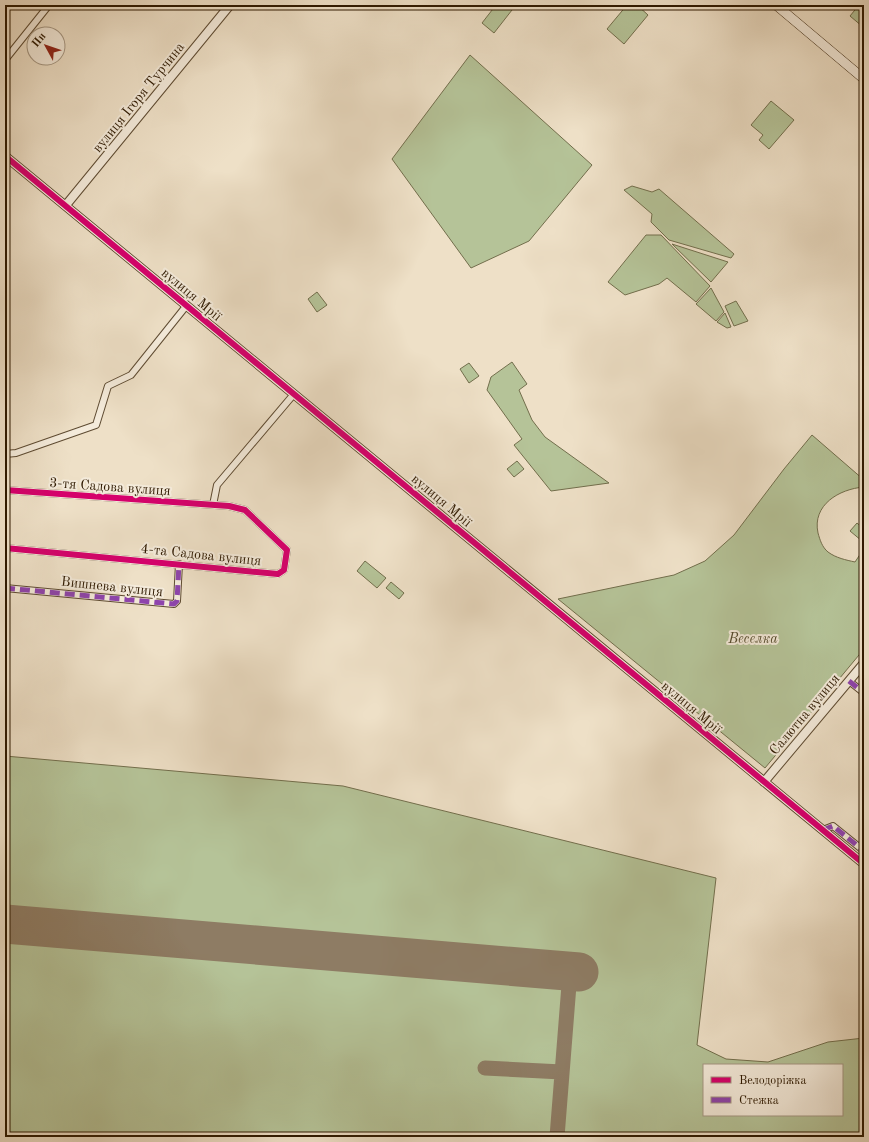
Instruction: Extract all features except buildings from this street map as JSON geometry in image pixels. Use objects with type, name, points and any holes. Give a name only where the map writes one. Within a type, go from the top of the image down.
[{"type":"main road","points":[[776,5],[864,79]]},
{"type":"street","points":[[5,60],[49,5]]},
{"type":"street","name":"вулиця Ігоря Турчина","points":[[66,206],[230,5]]},
{"type":"street","name":"вулиця Мрії","points":[[5,156],[864,864]]},
{"type":"street","points":[[5,454],[16,453],[96,425],[108,386],[131,375],[187,306]]},
{"type":"street","points":[[214,505],[217,485],[294,394]]},
{"type":"street","name":"3-тя Садова вулиця","points":[[5,490],[214,505]]},
{"type":"street","name":"4-та Садова вулиця","points":[[5,548],[278,574],[284,570],[287,550],[286,547],[245,510],[229,506],[214,505]]},
{"type":"street","name":"Вишнева вулиця","points":[[5,588],[174,604],[177,601],[179,564]]},
{"type":"street","name":"Салютна вулиця","points":[[764,782],[864,663]]},
{"type":"street","points":[[849,681],[864,694]]},
{"type":"street","points":[[823,830],[833,826],[864,851]]},
{"type":"green space","points":[[496,5],[506,5],[512,10],[494,33],[482,23]]},
{"type":"green space","points":[[627,5],[637,5],[648,15],[624,44],[607,29]]},
{"type":"green space","points":[[859,5],[864,5],[863,27],[850,16]]},
{"type":"green space","points":[[470,55],[592,165],[529,241],[471,268],[392,159]]},
{"type":"green space","points":[[771,101],[794,120],[769,149],[759,140],[763,135],[751,125]]},
{"type":"green space","points":[[632,186],[652,192],[659,189],[734,254],[731,258],[669,240],[651,222],[652,214],[624,190]]},
{"type":"green space","points":[[646,235],[661,235],[710,286],[696,302],[667,278],[659,284],[625,295],[608,282]]},
{"type":"green space","points":[[672,244],[728,262],[711,282]]},
{"type":"green space","points":[[711,288],[724,312],[716,321],[696,304]]},
{"type":"green space","points":[[317,292],[327,305],[317,312],[308,299]]},
{"type":"green space","points":[[736,301],[748,321],[734,326],[725,306]]},
{"type":"green space","points":[[725,313],[731,327],[727,328],[717,322]]},
{"type":"green space","points":[[512,362],[527,384],[519,390],[532,420],[545,437],[609,483],[551,491],[514,445],[522,439],[487,390],[491,377]]},
{"type":"green space","points":[[469,363],[479,376],[469,383],[460,369]]},
{"type":"green space","name":"Веселка","points":[[812,435],[864,480],[864,487],[845,491],[829,500],[819,514],[817,523],[820,541],[828,552],[845,560],[855,562],[861,553],[864,556],[864,649],[765,768],[558,599],[674,575],[705,561],[734,535]]},
{"type":"green space","points":[[517,461],[524,469],[514,477],[507,469]]},
{"type":"green space","points":[[857,523],[864,529],[864,540],[862,541],[850,531]]},
{"type":"green space","points":[[365,561],[386,578],[377,588],[357,571]]},
{"type":"green space","points":[[391,582],[404,593],[399,599],[386,588]]},
{"type":"green space","points":[[5,756],[343,786],[716,878],[697,1045],[726,1059],[768,1062],[828,1042],[864,1038],[864,1137],[5,1137]]},
{"type":"taxiway","points":[[552,970],[564,975],[569,985],[557,1137]]},
{"type":"taxiway","points":[[485,1068],[562,1072]]},
{"type":"runway","points":[[5,924],[579,972]]},
{"type":"marked path","points":[[5,588],[174,604],[177,601],[179,564]]},
{"type":"marked path","points":[[849,681],[864,693]]},
{"type":"marked path","points":[[823,830],[833,826],[864,851]]},
{"type":"cycle path","points":[[5,156],[864,864]]},
{"type":"cycle path","points":[[5,490],[229,506],[245,510],[287,550],[284,570],[278,574],[5,548]]}]
